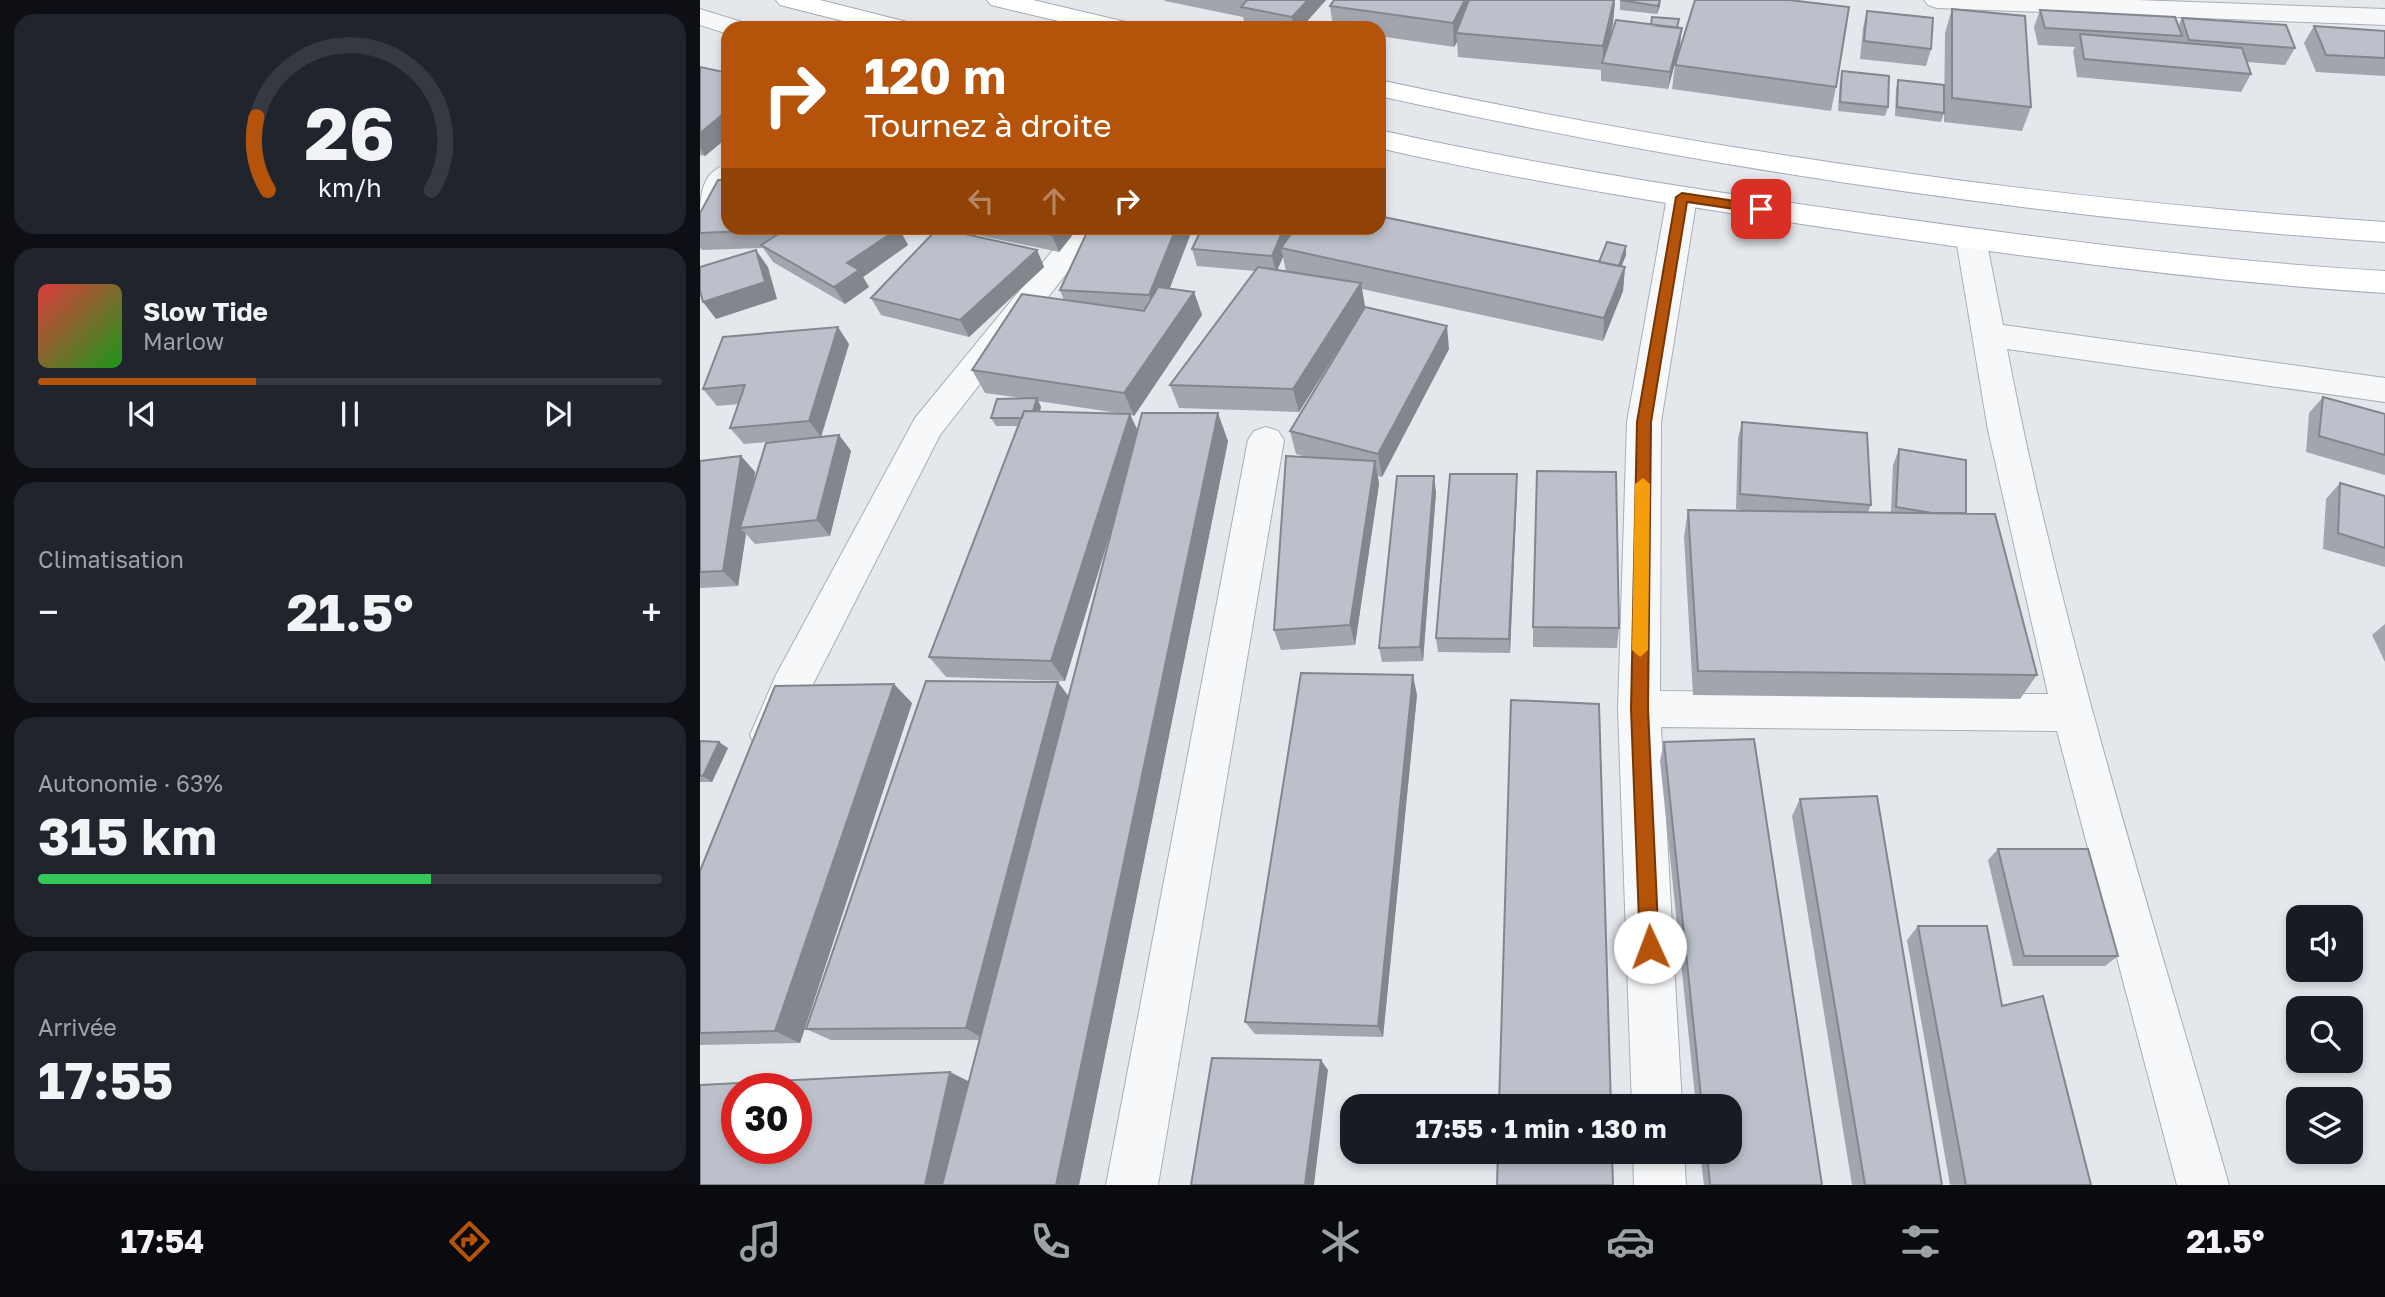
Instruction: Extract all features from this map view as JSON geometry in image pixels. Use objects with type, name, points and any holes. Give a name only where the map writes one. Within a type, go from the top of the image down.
[{"type":"main road","points":[[789,0],[870,21]]},
{"type":"main road","points":[[1000,0],[1091,21]]},
{"type":"main road","points":[[1386,89],[1688,147],[1956,188],[2253,225],[2385,232]]},
{"type":"main road","points":[[1386,140],[1682,197],[1971,239],[2275,276],[2385,282]]},
{"type":"street","points":[[1937,0],[2385,17]]},
{"type":"street","points":[[700,17],[721,23]]},
{"type":"street","points":[[700,208],[721,182]]},
{"type":"street","points":[[1656,1094],[1639,709],[1644,422],[1682,197]]},
{"type":"street","points":[[760,761],[790,688],[927,427],[1081,235]]},
{"type":"street","points":[[1971,239],[2005,430],[2073,713],[2203,1185]]},
{"type":"street","points":[[1988,335],[2385,390]]},
{"type":"street","points":[[1132,1185],[1266,440]]},
{"type":"street","points":[[1639,709],[2073,713]]},
{"type":"street","points":[[1659,1164],[1660,1185]]},
{"type":"building","points":[[1247,0],[1308,0],[1292,17],[1241,7]]},
{"type":"building","points":[[1334,0],[1465,0],[1453,23],[1330,6]]},
{"type":"building","points":[[1469,0],[1614,0],[1603,46],[1456,33]]},
{"type":"building","points":[[1620,0],[1660,0],[1658,6]]},
{"type":"building","points":[[1695,0],[1789,0],[1849,7],[1836,87],[1675,65]]},
{"type":"building","points":[[1952,9],[2025,16],[2031,107],[1952,98]]},
{"type":"building","points":[[2040,10],[2175,17],[2182,36],[2045,28]]},
{"type":"building","points":[[1867,11],[1933,18],[1931,49],[1864,41]]},
{"type":"building","points":[[1652,17],[1679,19],[1677,28],[1651,25]]},
{"type":"building","points":[[2182,18],[2286,25],[2295,48],[2189,40]]},
{"type":"building","points":[[1616,20],[1682,28],[1670,72],[1602,63]]},
{"type":"building","points":[[2314,26],[2385,31],[2385,58],[2326,55]]},
{"type":"building","points":[[2080,34],[2242,48],[2251,74],[2084,59]]},
{"type":"building","points":[[700,67],[721,72],[721,116],[700,133]]},
{"type":"building","points":[[1842,71],[1889,76],[1888,107],[1840,102]]},
{"type":"building","points":[[1898,80],[1944,85],[1944,113],[1897,107]]},
{"type":"building","points":[[718,180],[721,180],[721,232],[700,233],[700,213]]},
{"type":"building","points":[[1386,217],[1625,267],[1604,318],[1281,248],[1290,235],[1386,235]]},
{"type":"building","points":[[777,235],[889,235],[847,263],[859,270],[834,287],[761,245]]},
{"type":"building","points":[[931,235],[970,235],[1037,250],[960,320],[871,298]]},
{"type":"building","points":[[1086,235],[1173,235],[1149,295],[1060,290]]},
{"type":"building","points":[[1199,235],[1281,235],[1272,256],[1192,249]]},
{"type":"building","points":[[1607,242],[1626,246],[1619,266],[1599,262]]},
{"type":"building","points":[[756,250],[765,282],[703,302],[700,267]]},
{"type":"building","points":[[1258,267],[1361,283],[1293,389],[1170,385]]},
{"type":"building","points":[[1158,287],[1194,292],[1124,393],[972,370],[1022,294],[1144,311]]},
{"type":"building","points":[[1365,307],[1447,326],[1378,454],[1290,431]]},
{"type":"building","points":[[838,327],[809,421],[730,428],[745,385],[703,389],[723,337]]},
{"type":"building","points":[[2323,397],[2385,414],[2385,455],[2319,436]]},
{"type":"building","points":[[1037,398],[1033,411],[1024,411],[1022,418],[991,418],[997,399]]},
{"type":"building","points":[[1024,411],[1130,414],[1051,661],[929,657]]},
{"type":"building","points":[[1142,413],[1218,413],[1056,1185],[942,1185]]},
{"type":"building","points":[[1742,422],[1867,433],[1871,505],[1740,494]]},
{"type":"building","points":[[839,435],[817,520],[740,528],[766,443]]},
{"type":"building","points":[[1899,449],[1966,460],[1966,513],[1932,513],[1896,507]]},
{"type":"building","points":[[741,456],[723,571],[700,572],[700,461]]},
{"type":"building","points":[[1286,456],[1375,461],[1350,625],[1274,630]]},
{"type":"building","points":[[1537,471],[1616,472],[1619,628],[1533,627]]},
{"type":"building","points":[[1450,474],[1517,474],[1509,639],[1436,638]]},
{"type":"building","points":[[1397,476],[1434,476],[1420,647],[1379,648]]},
{"type":"building","points":[[2340,483],[2385,496],[2385,548],[2338,533]]},
{"type":"building","points":[[1688,510],[1995,514],[2037,675],[1698,671]]},
{"type":"building","points":[[1301,673],[1413,675],[1378,1026],[1245,1022]]},
{"type":"building","points":[[926,681],[1058,682],[966,1028],[806,1029]]},
{"type":"building","points":[[894,684],[775,1031],[700,1033],[700,871],[775,686]]},
{"type":"building","points":[[1511,700],[1599,704],[1611,1094],[1499,1094]]},
{"type":"building","points":[[1754,739],[1822,1185],[1710,1185],[1708,1164],[1742,1164],[1742,1094],[1701,1094],[1664,742]]},
{"type":"building","points":[[700,741],[719,742],[703,776],[700,776]]},
{"type":"building","points":[[1877,796],[1942,1185],[1865,1185],[1800,799]]},
{"type":"building","points":[[1998,849],[2088,849],[2118,956],[2024,956]]},
{"type":"building","points":[[1918,926],[1987,926],[2002,1006],[2043,996],[2091,1185],[1966,1185]]},
{"type":"building","points":[[1212,1058],[1321,1060],[1305,1185],[1191,1185]]},
{"type":"building","points":[[950,1072],[925,1185],[700,1185],[700,1085],[721,1084],[721,1164],[812,1164],[812,1079]]},
{"type":"building","points":[[1498,1164],[1612,1164],[1613,1185],[1497,1185]]},
{"type":"slow traffic","points":[[1640,650],[1643,484]]},
{"type":"route","points":[[1650,947],[1639,709],[1644,422],[1682,197],[1761,209]]}]
